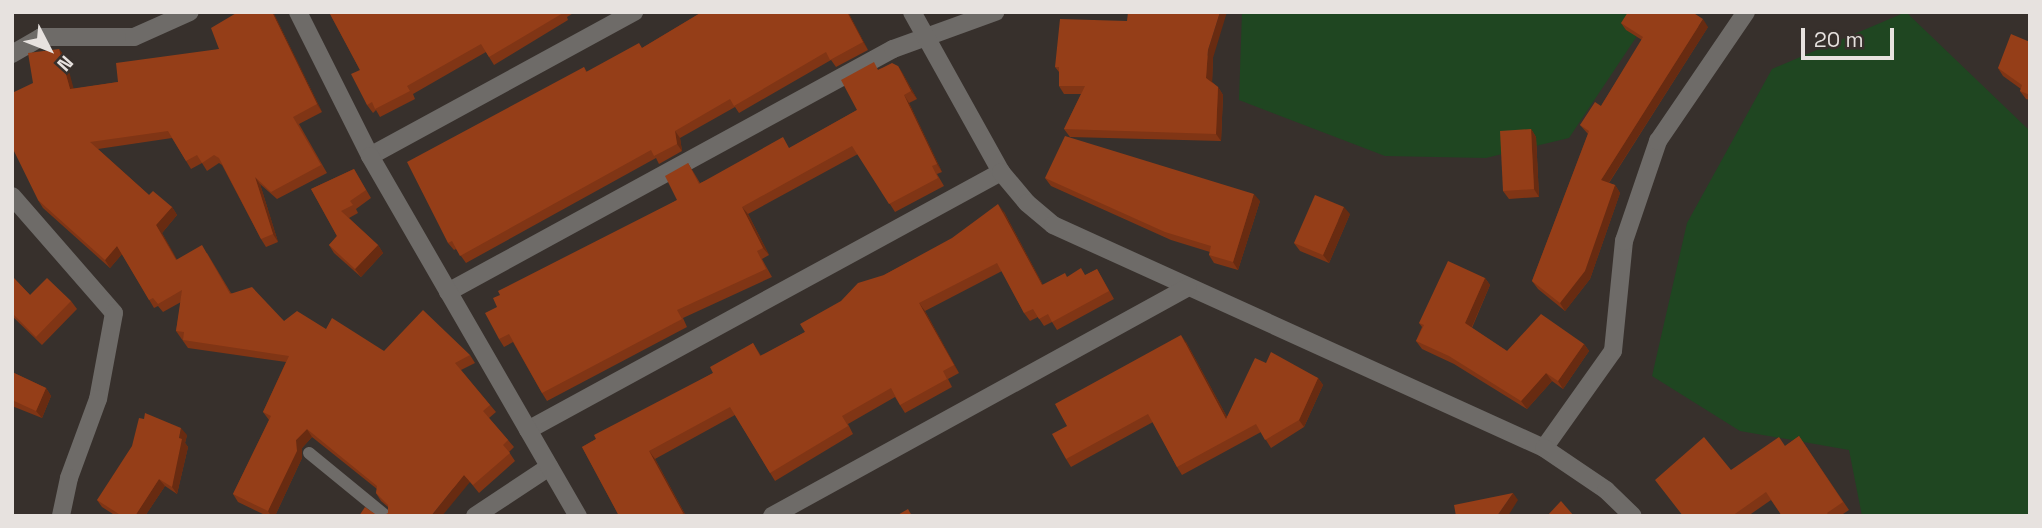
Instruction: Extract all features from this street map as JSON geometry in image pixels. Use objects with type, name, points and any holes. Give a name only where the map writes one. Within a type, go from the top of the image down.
[{"type":"street","points":[[13,55],[41,37],[134,37],[190,12]]},
{"type":"street","points":[[298,12],[370,156],[578,516]]},
{"type":"street","points":[[370,156],[634,12]]},
{"type":"street","points":[[912,12],[1001,172],[1027,203],[1053,225],[1544,448],[1606,490],[1633,516]]},
{"type":"street","points":[[448,292],[924,34],[995,12]]},
{"type":"street","points":[[1544,448],[1614,351],[1624,241],[1658,141],[1746,12]]},
{"type":"street","points":[[528,430],[1001,172]]},
{"type":"street","points":[[12,196],[114,313],[98,399],[69,478],[66,515]]},
{"type":"street","points":[[772,516],[1187,288]]},
{"type":"street","points":[[475,516],[549,467]]},
{"type":"lane","points":[[309,453],[386,516]]},
{"type":"green space","points":[[1242,12],[1653,12],[1569,138],[1486,158],[1385,156],[1239,100]]},
{"type":"green space","points":[[1906,12],[2030,131],[2030,516],[1862,516],[1849,450],[1740,431],[1652,376],[1687,223],[1772,69]]},
{"type":"building","points":[[238,12],[272,12],[317,104],[293,117],[321,165],[271,192],[255,177],[273,234],[261,239],[219,158],[214,155],[202,163],[197,155],[186,161],[168,131],[90,142],[149,195],[153,191],[172,207],[156,225],[176,260],[202,245],[230,294],[252,287],[284,321],[297,311],[326,329],[332,318],[384,351],[423,310],[470,355],[455,363],[490,405],[483,411],[508,440],[503,445],[510,453],[473,485],[464,475],[431,516],[382,516],[388,513],[388,505],[376,493],[377,486],[307,429],[296,440],[297,451],[268,511],[233,494],[271,416],[263,412],[289,356],[183,340],[184,332],[176,331],[182,290],[158,304],[153,298],[149,300],[117,246],[105,260],[38,200],[12,147],[12,93],[33,83],[28,53],[59,49],[70,89],[118,82],[116,63],[219,49],[211,28]]},
{"type":"building","points":[[329,12],[563,13],[489,57],[481,44],[407,86],[410,91],[375,109],[372,102],[367,105],[351,74],[360,70]]},
{"type":"building","points":[[702,12],[847,12],[863,42],[830,60],[826,52],[734,106],[730,99],[675,131],[677,144],[654,156],[651,150],[460,256],[452,241],[448,243],[407,162],[584,67],[586,72],[639,43],[642,48]]},
{"type":"building","points":[[1128,12],[1220,12],[1208,50],[1206,78],[1218,87],[1216,134],[1064,129],[1085,86],[1059,86],[1059,67],[1055,67],[1060,19],[1127,21]]},
{"type":"building","points":[[1628,12],[1692,12],[1703,19],[1601,180],[1615,185],[1585,271],[1560,303],[1532,281],[1589,131],[1580,125],[1595,102],[1601,106],[1643,37],[1621,23]]},
{"type":"building","points":[[2011,34],[2030,42],[2030,95],[2020,91],[2022,85],[1998,68]]},
{"type":"building","points":[[874,62],[878,70],[892,63],[898,66],[911,91],[904,95],[937,164],[932,166],[938,178],[889,204],[852,146],[742,207],[763,248],[757,251],[766,269],[677,310],[682,319],[542,393],[509,334],[499,339],[485,313],[497,307],[493,298],[500,295],[498,291],[677,200],[665,176],[688,163],[699,184],[783,137],[789,148],[857,110],[841,80]]},
{"type":"building","points":[[1531,129],[1534,189],[1503,191],[1500,131]]},
{"type":"building","points":[[1065,136],[1254,194],[1233,262],[1209,255],[1211,246],[1165,232],[1045,178]]},
{"type":"building","points":[[354,169],[366,190],[350,201],[353,205],[341,211],[378,245],[355,269],[329,245],[337,236],[311,189]]},
{"type":"building","points":[[1315,195],[1344,207],[1323,255],[1294,243]]},
{"type":"building","points":[[998,204],[1042,285],[1065,273],[1067,277],[1081,268],[1085,275],[1097,269],[1109,291],[1052,322],[1048,314],[1039,319],[1033,309],[1024,313],[997,263],[919,303],[954,365],[943,371],[947,379],[900,405],[891,388],[842,416],[848,426],[770,473],[730,407],[649,451],[683,513],[678,516],[615,516],[618,514],[582,447],[596,439],[594,435],[713,373],[710,367],[753,343],[760,356],[805,332],[800,324],[841,301],[858,283],[884,275],[952,238]]},
{"type":"building","points":[[1448,261],[1485,278],[1465,323],[1507,351],[1541,314],[1584,344],[1558,381],[1546,373],[1521,401],[1449,356],[1416,341],[1424,325],[1419,323]]},
{"type":"building","points":[[12,276],[30,295],[47,278],[71,301],[36,337],[12,313]]},
{"type":"building","points":[[1181,335],[1226,419],[1255,358],[1266,363],[1271,352],[1318,378],[1299,420],[1265,440],[1256,424],[1177,467],[1148,414],[1066,459],[1052,434],[1067,426],[1055,404]]},
{"type":"building","points":[[12,372],[46,388],[36,411],[12,400]]},
{"type":"building","points":[[145,413],[181,428],[179,438],[182,439],[172,487],[159,479],[135,516],[122,516],[97,500],[132,446],[139,418],[144,419]]},
{"type":"building","points":[[1799,436],[1843,502],[1827,513],[1829,516],[1782,516],[1766,492],[1732,516],[1683,516],[1655,480],[1704,437],[1731,470],[1779,437],[1785,446]]},
{"type":"building","points":[[1513,493],[1497,516],[1456,516],[1454,505]]},
{"type":"building","points":[[1561,501],[1574,516],[1547,516]]},
{"type":"building","points":[[365,507],[378,516],[359,516]]},
{"type":"building","points":[[908,509],[912,516],[896,516]]}]
